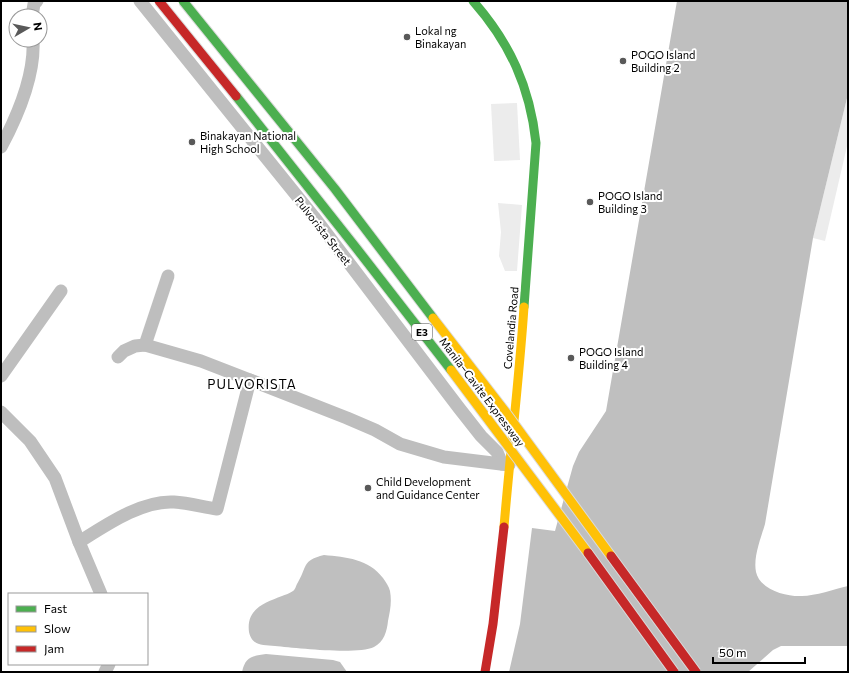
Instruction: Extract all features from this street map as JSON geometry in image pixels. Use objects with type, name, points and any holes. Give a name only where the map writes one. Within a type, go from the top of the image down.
[{"type":"main road","name":"Manila–Cavite Expressway","points":[[159,1],[319,199],[490,422],[674,672]]},
{"type":"main road","name":"Manila–Cavite Expressway","points":[[183,1],[336,189],[504,410],[696,672]]},
{"type":"main road","name":"Covelandia Road","points":[[473,1],[496,31],[517,70],[531,107],[536,133],[536,154],[527,279],[518,379],[505,465],[502,540],[494,616],[485,672]]},
{"type":"street","name":"Pulvorista Street","points":[[140,1],[314,217],[459,408],[481,436],[497,452],[505,465]]},
{"type":"street","points":[[1,147],[9,133],[31,70],[32,48]]},
{"type":"street","points":[[145,345],[168,276]]},
{"type":"street","points":[[1,376],[61,291]]},
{"type":"street","points":[[118,357],[124,351],[135,346],[145,345],[200,361],[250,380],[354,421],[375,430],[400,444],[444,457],[505,465]]},
{"type":"street","points":[[79,542],[112,522],[152,504],[173,502],[217,509],[250,380]]},
{"type":"street","points":[[1,412],[30,441],[55,478],[79,542],[101,593]]},
{"type":"shaded area","points":[[677,1],[848,1],[848,94],[813,238],[765,524],[758,548],[755,566],[756,572],[763,583],[768,588],[782,594],[796,596],[813,595],[848,586],[848,646],[781,646],[773,650],[748,672],[509,672],[520,624],[532,528],[555,531],[573,466],[579,452],[606,411]]},
{"type":"shaded area","points":[[848,94],[848,142],[825,241],[813,238]]},
{"type":"shaded area","points":[[517,103],[520,160],[494,161],[491,104]]},
{"type":"shaded area","points":[[498,203],[522,205],[517,271],[505,271],[499,256],[501,232]]},
{"type":"shaded area","points":[[324,555],[349,558],[364,563],[383,578],[390,591],[391,599],[388,625],[383,639],[374,647],[341,651],[266,645],[255,642],[250,637],[249,632],[250,618],[253,612],[263,604],[294,590],[308,562]]},
{"type":"shaded area","points":[[266,654],[333,660],[340,662],[347,672],[242,672],[247,660]]},
{"type":"traffic: fast","points":[[183,1],[335,189],[433,318]]},
{"type":"traffic: fast","points":[[473,1],[498,33],[508,50],[523,85],[529,103],[533,123],[536,143],[524,307]]},
{"type":"traffic: fast","points":[[236,96],[451,370]]},
{"type":"traffic: slow","points":[[504,527],[524,307]]},
{"type":"traffic: slow","points":[[433,318],[504,410],[611,556]]},
{"type":"traffic: slow","points":[[451,370],[588,553]]},
{"type":"traffic: jam","points":[[159,1],[236,96]]},
{"type":"traffic: jam","points":[[485,672],[493,624],[504,527]]},
{"type":"traffic: jam","points":[[588,553],[674,672]]},
{"type":"traffic: jam","points":[[611,556],[696,672]]},
{"type":"place","name":"Lokal ng Binakayan","points":[[407,37]]},
{"type":"place","name":"POGO Island Building 2","points":[[623,61]]},
{"type":"place","name":"Binakayan National High School","points":[[192,142]]},
{"type":"place","name":"POGO Island Building 3","points":[[590,202]]},
{"type":"place","name":"POGO Island Building 4","points":[[571,358]]},
{"type":"place","name":"Child Development and Guidance Center","points":[[368,488]]},
{"type":"district","name":"PULVORISTA","points":[[252,384]]}]
